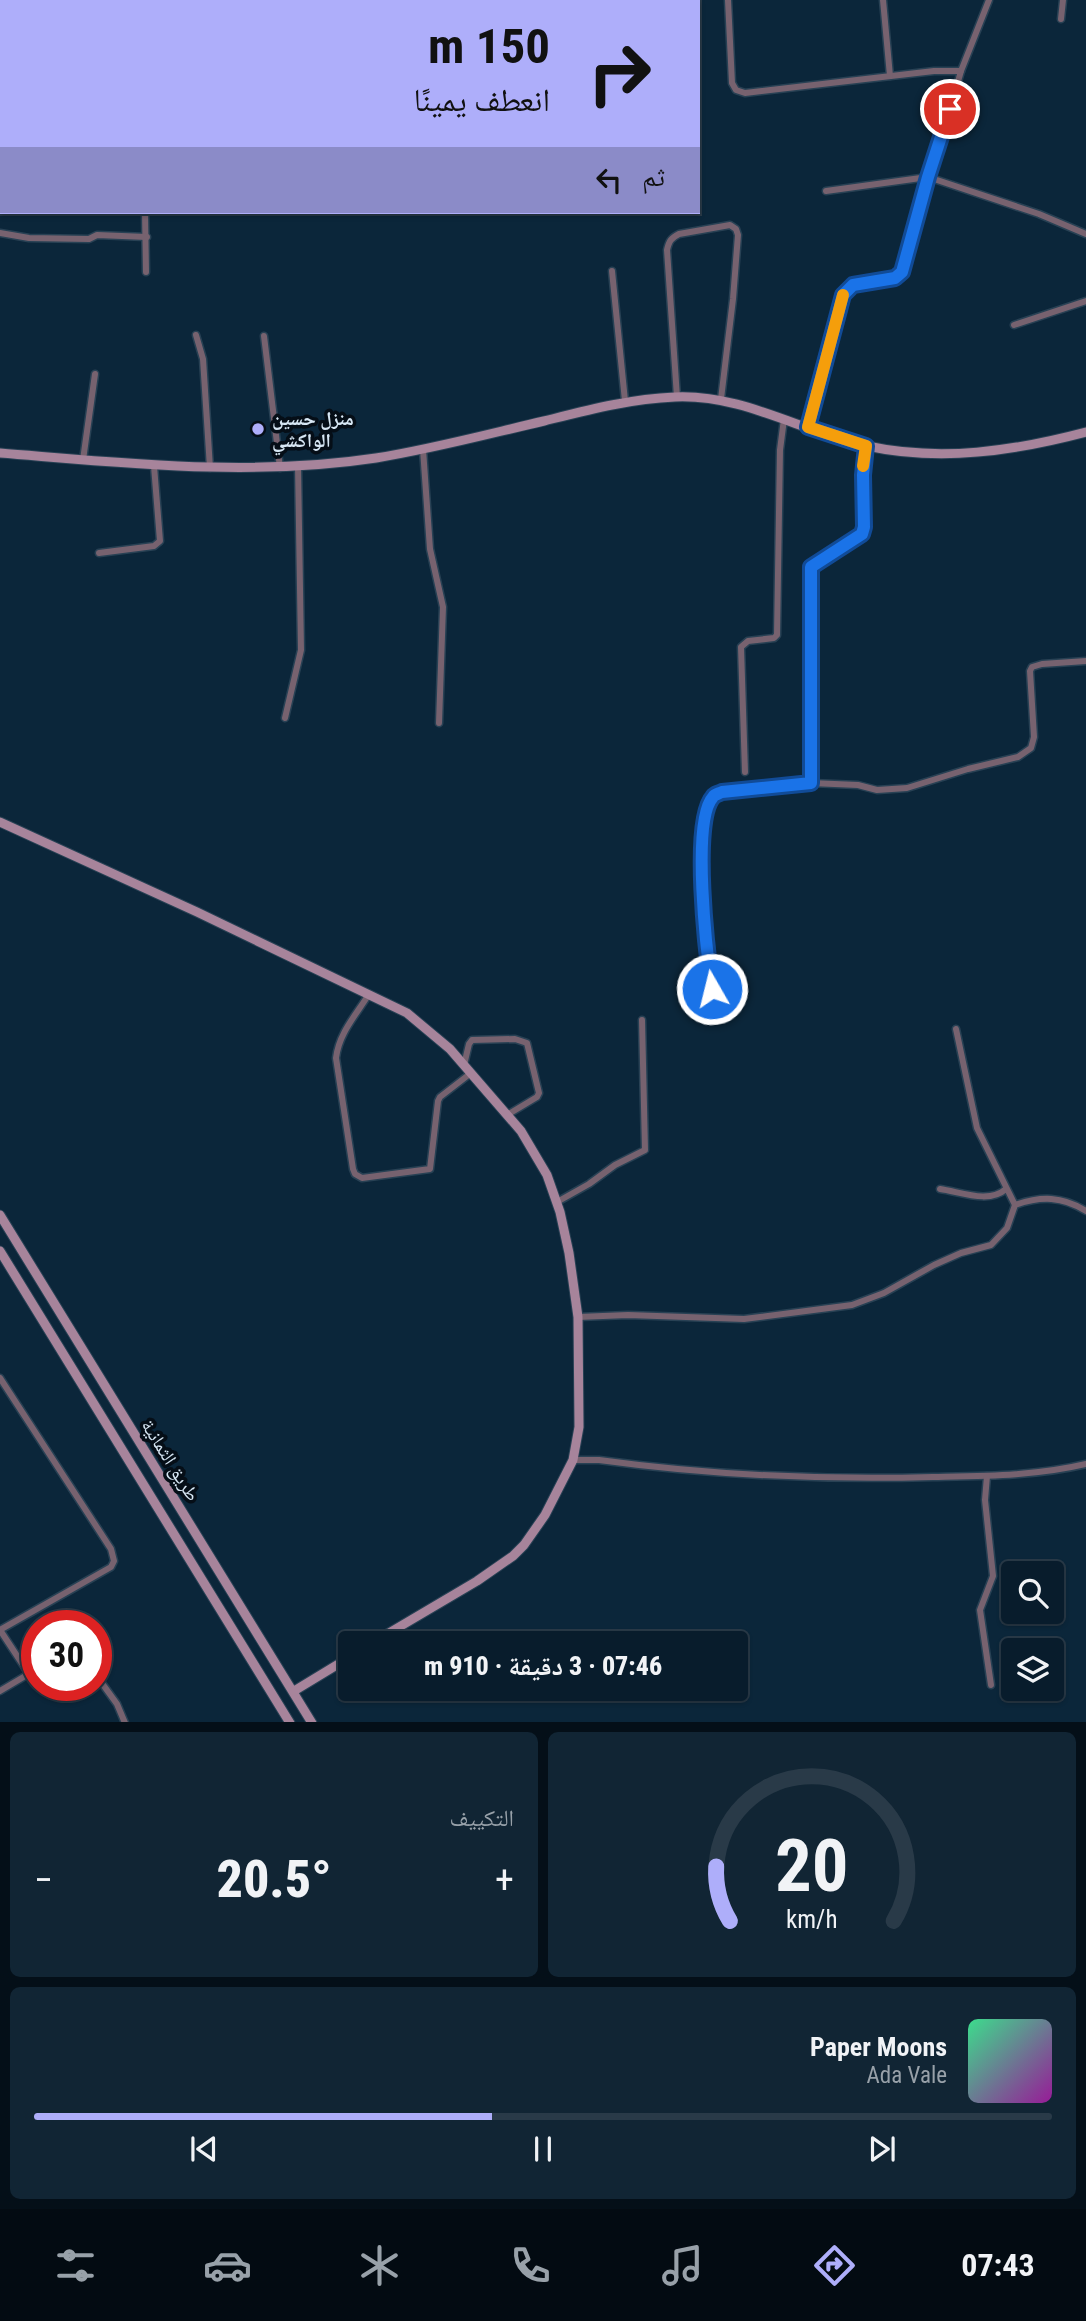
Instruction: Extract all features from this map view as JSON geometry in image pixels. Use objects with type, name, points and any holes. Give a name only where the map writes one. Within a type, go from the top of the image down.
[{"type":"street","points":[[728,0],[732,83],[736,90],[745,93],[934,71],[961,71]]},
{"type":"street","points":[[883,0],[890,76]]},
{"type":"street","points":[[808,427],[843,295],[853,285],[895,278],[902,272],[961,71],[989,0]]},
{"type":"street","points":[[1061,19],[1063,0]]},
{"type":"street","points":[[826,191],[928,177],[1039,214],[1086,234]]},
{"type":"street","points":[[145,214],[146,272]]},
{"type":"street","points":[[677,397],[668,242],[679,234],[730,225],[736,229],[738,235],[721,399]]},
{"type":"street","points":[[0,233],[29,238],[89,239],[97,235],[147,237]]},
{"type":"street","points":[[612,271],[625,401]]},
{"type":"street","points":[[1014,325],[1086,302]]},
{"type":"street","points":[[196,335],[202,359],[210,468]]},
{"type":"street","points":[[264,336],[280,468]]},
{"type":"street","points":[[83,460],[95,374]]},
{"type":"street","points":[[0,453],[154,466],[280,468],[347,462],[423,449],[625,401],[677,397],[721,399],[866,446],[912,453],[970,454],[1017,448],[1086,432]]},
{"type":"street","points":[[745,772],[741,647],[748,641],[774,638],[777,635],[780,450],[784,419]]},
{"type":"street","points":[[811,783],[811,567],[862,534],[866,446]]},
{"type":"street","points":[[423,449],[430,549],[443,607],[439,723]]},
{"type":"street","points":[[285,718],[301,650],[298,465]]},
{"type":"street","points":[[99,552],[153,546],[160,541],[154,466]]},
{"type":"street","points":[[712,989],[702,890],[704,834],[710,802],[717,794],[811,783],[858,785],[877,790],[907,788],[1018,757],[1031,748],[1034,737],[1030,671],[1032,667],[1086,661]]},
{"type":"street","points":[[0,822],[407,1013],[450,1049],[471,1073],[532,1146],[547,1175],[557,1202],[569,1253],[578,1317],[579,1427],[573,1460],[545,1515],[513,1556],[477,1581],[392,1631]]},
{"type":"street","points":[[369,993],[343,1032],[336,1058],[353,1169],[358,1177],[430,1169],[438,1101],[471,1073]]},
{"type":"street","points":[[557,1202],[615,1165],[645,1150],[642,1020]]},
{"type":"street","points":[[578,1317],[628,1315],[744,1319],[852,1305],[884,1293],[961,1253],[990,1245],[1007,1228],[1015,1205],[974,1117],[956,1029]]},
{"type":"street","points":[[464,1065],[472,1040],[515,1039],[527,1044],[539,1093],[537,1097],[507,1115]]},
{"type":"street","points":[[940,1189],[989,1197],[1006,1189]]},
{"type":"street","points":[[1015,1205],[1028,1200],[1054,1198],[1086,1211]]},
{"type":"street","name":"طريق الثمانية","points":[[0,1215],[311,1722]]},
{"type":"street","points":[[0,1251],[289,1722]]},
{"type":"street","points":[[0,1378],[111,1549],[114,1561],[105,1571],[0,1630],[21,1662]]},
{"type":"street","points":[[573,1460],[789,1476],[874,1479],[1029,1474],[1086,1464]]},
{"type":"street","points":[[987,1476],[985,1500],[993,1576],[980,1610],[980,1623],[991,1685]]},
{"type":"street","points":[[293,1691],[338,1664]]},
{"type":"street","points":[[0,1691],[21,1679]]},
{"type":"street","points":[[112,1697],[125,1722]]},
{"type":"slow traffic","points":[[843,295],[808,427],[866,446],[863,466]]},
{"type":"place","name":"منزل حسين الواكشي","points":[[258,429]]},
{"type":"route","points":[[712,989],[702,890],[702,850],[708,806],[712,798],[722,792],[811,783],[811,567],[862,534],[864,527],[863,475],[866,446],[808,427],[837,314],[843,295],[853,285],[895,278],[902,272],[950,109]]}]
